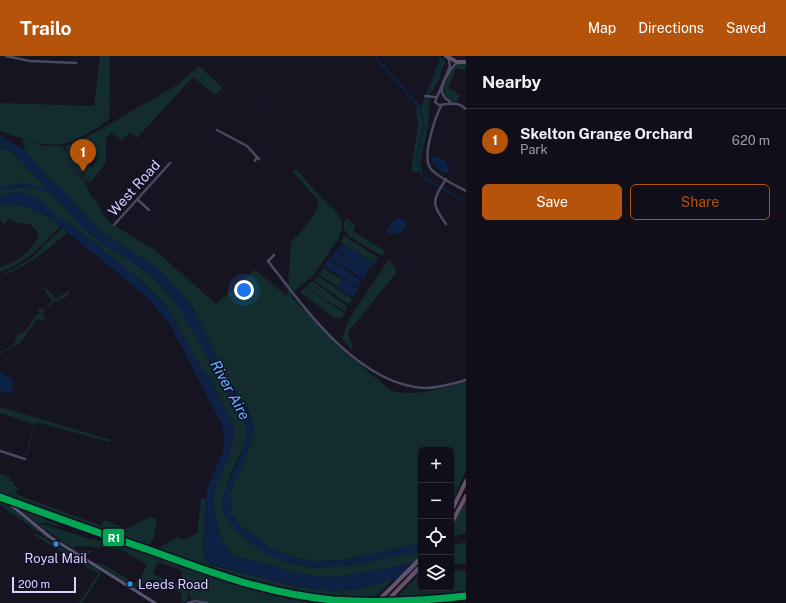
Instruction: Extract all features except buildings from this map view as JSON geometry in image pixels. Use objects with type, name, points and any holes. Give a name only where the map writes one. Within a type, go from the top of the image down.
[{"type":"highway","points":[[447,57],[458,62],[465,61]]},
{"type":"highway","points":[[454,506],[466,481]]},
{"type":"highway","points":[[454,519],[466,496]]},
{"type":"highway","points":[[370,603],[377,600],[394,586],[418,561]]},
{"type":"highway","points":[[385,603],[418,569]]},
{"type":"main road","points":[[0,496],[50,537],[155,603]]},
{"type":"street","points":[[6,56],[30,61],[76,63]]},
{"type":"street","points":[[447,57],[450,66],[436,97],[437,113],[427,160],[430,168],[466,191]]},
{"type":"street","points":[[458,62],[452,67],[443,87],[443,95],[450,102],[461,105],[466,109]]},
{"type":"street","points":[[425,96],[436,97],[443,95]]},
{"type":"street","points":[[429,97],[441,106]]},
{"type":"street","points":[[445,104],[446,99]]},
{"type":"street","points":[[437,113],[441,106],[450,102]]},
{"type":"street","points":[[217,130],[246,146],[258,158],[255,162]]},
{"type":"street","name":"West Road","points":[[114,225],[170,163]]},
{"type":"street","points":[[446,178],[434,200],[434,207],[446,224]]},
{"type":"street","points":[[138,200],[149,210]]},
{"type":"street","points":[[274,255],[268,261],[293,294],[341,347],[372,370],[393,381],[426,388],[444,386],[466,380]]},
{"type":"street","points":[[0,451],[25,459]]},
{"type":"street","points":[[188,603],[195,601],[207,603]]},
{"type":"green space","points":[[100,56],[110,56],[109,120],[77,139],[58,144],[32,142],[0,131],[0,103],[94,106]]},
{"type":"green space","points":[[437,56],[445,59],[445,63],[441,71],[440,79],[430,94],[428,128],[420,162],[422,170],[417,173],[411,170],[418,124],[416,108],[422,105],[440,59]]},
{"type":"green space","points":[[466,63],[466,70],[456,69],[448,88],[460,95],[457,102],[450,101],[445,92],[447,78],[456,64]]},
{"type":"green space","points":[[199,66],[223,88],[215,95],[193,77],[137,138],[130,132],[122,141],[111,132],[106,139],[106,163],[90,183],[84,177],[85,171],[81,168],[81,172],[88,185],[86,184],[72,161],[77,154],[83,152],[82,158],[86,159],[88,162],[87,164],[92,167],[97,158],[94,148],[84,146],[83,150],[77,152],[70,158],[65,146],[80,141],[177,85]]},
{"type":"green space","points":[[22,139],[45,146],[62,145],[91,197],[95,200],[105,217],[112,224],[155,250],[216,304],[255,270],[287,296],[288,289],[293,298],[339,347],[391,391],[400,393],[419,393],[466,381],[466,470],[454,497],[454,447],[418,447],[418,545],[342,560],[317,561],[295,558],[270,548],[240,525],[231,514],[230,493],[251,444],[254,424],[244,403],[228,379],[191,305],[160,270],[99,230],[65,192],[46,176],[25,150]]},
{"type":"green space","points":[[0,142],[26,165],[81,226],[96,239],[130,260],[155,279],[186,317],[220,381],[236,403],[246,426],[246,440],[228,481],[222,501],[225,516],[238,532],[255,546],[272,556],[290,563],[314,568],[353,565],[418,552],[418,562],[342,576],[315,576],[295,573],[256,561],[237,558],[230,553],[217,526],[214,496],[217,481],[226,463],[235,430],[209,376],[204,373],[166,305],[144,283],[40,201],[23,193],[13,193],[0,196]]},
{"type":"green space","points":[[296,169],[319,195],[338,213],[342,224],[339,238],[312,277],[294,291],[288,285],[291,242],[312,217],[318,200],[293,172]]},
{"type":"green space","points":[[9,204],[36,210],[60,226],[26,259],[0,272],[0,268],[12,263],[28,251],[37,240],[39,234],[30,224],[17,223],[10,219],[3,225],[0,218],[0,205]]},
{"type":"green space","points":[[347,218],[356,226],[353,231],[385,251],[382,256],[347,235],[348,233],[344,230],[344,221]]},
{"type":"green space","points":[[62,228],[68,232],[44,252],[19,268],[0,276],[32,258]]},
{"type":"green space","points":[[344,236],[379,258],[375,264],[340,242]]},
{"type":"green space","points":[[389,259],[397,272],[348,332],[352,351],[342,338],[349,319]]},
{"type":"green space","points":[[323,268],[358,289],[353,297],[319,275]]},
{"type":"green space","points":[[318,276],[352,299],[350,303],[347,303],[314,281]]},
{"type":"green space","points":[[312,281],[347,306],[345,311],[325,300],[307,286]]},
{"type":"green space","points":[[306,286],[325,301],[345,313],[342,318],[334,318],[300,292]]},
{"type":"green space","points":[[43,288],[48,290],[56,299],[68,291],[70,293],[68,296],[54,302],[45,311],[52,301]]},
{"type":"green space","points":[[41,308],[45,311],[42,314],[45,318],[42,321],[37,319],[20,343],[0,354],[0,352],[14,345],[17,335],[26,330],[36,315],[41,313],[36,310]]},
{"type":"green space","points":[[0,407],[111,440],[99,479],[110,442],[36,422],[27,455],[24,456],[27,451],[34,424],[0,413]]},
{"type":"green space","points":[[0,474],[10,477],[9,481],[14,482],[13,485],[18,487],[16,494],[102,526],[104,520],[126,529],[149,517],[157,519],[154,538],[148,547],[5,496],[0,493]]},
{"type":"green space","points":[[201,499],[206,499],[203,553],[212,565],[294,586],[329,591],[358,589],[394,579],[372,599],[315,595],[234,577],[154,550],[178,537],[183,540],[197,533]]},
{"type":"green space","points":[[466,500],[466,533],[454,536],[454,522]]},
{"type":"green space","points":[[0,501],[4,502],[49,538],[48,539],[0,505]]},
{"type":"green space","points":[[17,507],[42,516],[44,519],[66,528],[46,523],[38,524]]},
{"type":"green space","points":[[43,524],[87,538],[121,546],[79,529],[237,584],[270,592],[336,603],[209,603],[190,598],[189,587],[179,579],[183,573],[181,570],[158,562],[153,574],[176,584],[178,581],[188,590],[187,601],[181,603],[182,594],[170,585],[151,579],[148,584],[143,583],[135,588],[93,562],[104,565],[135,583],[140,578],[147,565],[120,549],[75,546],[75,549],[78,552],[39,525]]},
{"type":"green space","points":[[35,533],[100,571],[100,575],[82,603],[79,603],[98,574],[34,535]]},
{"type":"green space","points":[[466,542],[466,564],[454,563],[454,545]]},
{"type":"green space","points":[[92,550],[88,555],[84,556],[78,552]]},
{"type":"green space","points":[[466,570],[466,594],[395,599],[418,576],[418,591],[454,591],[454,571]]},
{"type":"water","points":[[373,56],[376,56],[421,107],[425,126],[418,161],[419,169],[424,176],[466,201],[466,203],[423,178],[418,171],[416,160],[423,126],[419,108]]},
{"type":"water","name":"River Aire","points":[[0,135],[25,150],[46,176],[65,192],[99,230],[160,270],[191,305],[193,312],[195,312],[228,379],[243,400],[254,424],[251,444],[230,493],[231,514],[240,525],[270,548],[295,558],[317,561],[342,560],[418,544],[418,552],[350,565],[328,567],[305,566],[283,561],[262,551],[241,535],[225,515],[222,506],[222,499],[245,441],[245,425],[238,407],[219,379],[187,321],[172,299],[155,279],[134,263],[96,239],[51,194],[37,189],[25,188],[0,190],[0,187],[22,183],[48,189],[12,152],[6,149],[0,150],[0,147],[5,145],[0,142]]},
{"type":"water","points":[[432,156],[445,160],[450,171],[446,173],[436,167],[432,162]]},
{"type":"water","points":[[9,193],[20,193],[37,198],[144,283],[166,305],[204,373],[209,376],[235,430],[226,463],[217,481],[214,496],[217,526],[220,536],[230,553],[237,558],[256,561],[295,573],[315,576],[342,576],[418,562],[418,576],[391,580],[358,589],[329,591],[294,586],[211,564],[204,556],[203,550],[207,488],[223,451],[224,436],[221,423],[169,323],[147,297],[45,214],[21,205],[0,205],[0,196]]},
{"type":"water","points":[[398,217],[405,220],[407,226],[401,232],[390,234],[387,232],[387,228]]},
{"type":"water","points":[[344,245],[374,264],[368,270],[363,279],[330,258],[336,251],[367,271],[336,249]]},
{"type":"water","points":[[329,258],[361,281],[358,288],[324,266]]},
{"type":"water","points":[[342,279],[358,289],[353,297],[337,287]]},
{"type":"water","points":[[0,371],[12,379],[13,392],[10,394],[0,390]]},
{"type":"waterway","points":[[422,108],[427,103],[431,85],[443,60]]},
{"type":"waterway","points":[[260,104],[263,107]]},
{"type":"waterway","points":[[409,266],[415,270]]},
{"type":"railway","points":[[0,498],[215,575],[282,593],[327,599],[374,601],[420,601],[466,598]]},
{"type":"transit line","name":"R1","points":[[0,497],[216,574],[285,593],[333,600],[366,601],[416,600],[466,596]]},
{"type":"place","name":"Skelton Grange Orchard","points":[[83,172]]},
{"type":"place","name":"Royal Mail","points":[[56,544]]},
{"type":"place","name":"Leeds Road","points":[[130,584]]}]
